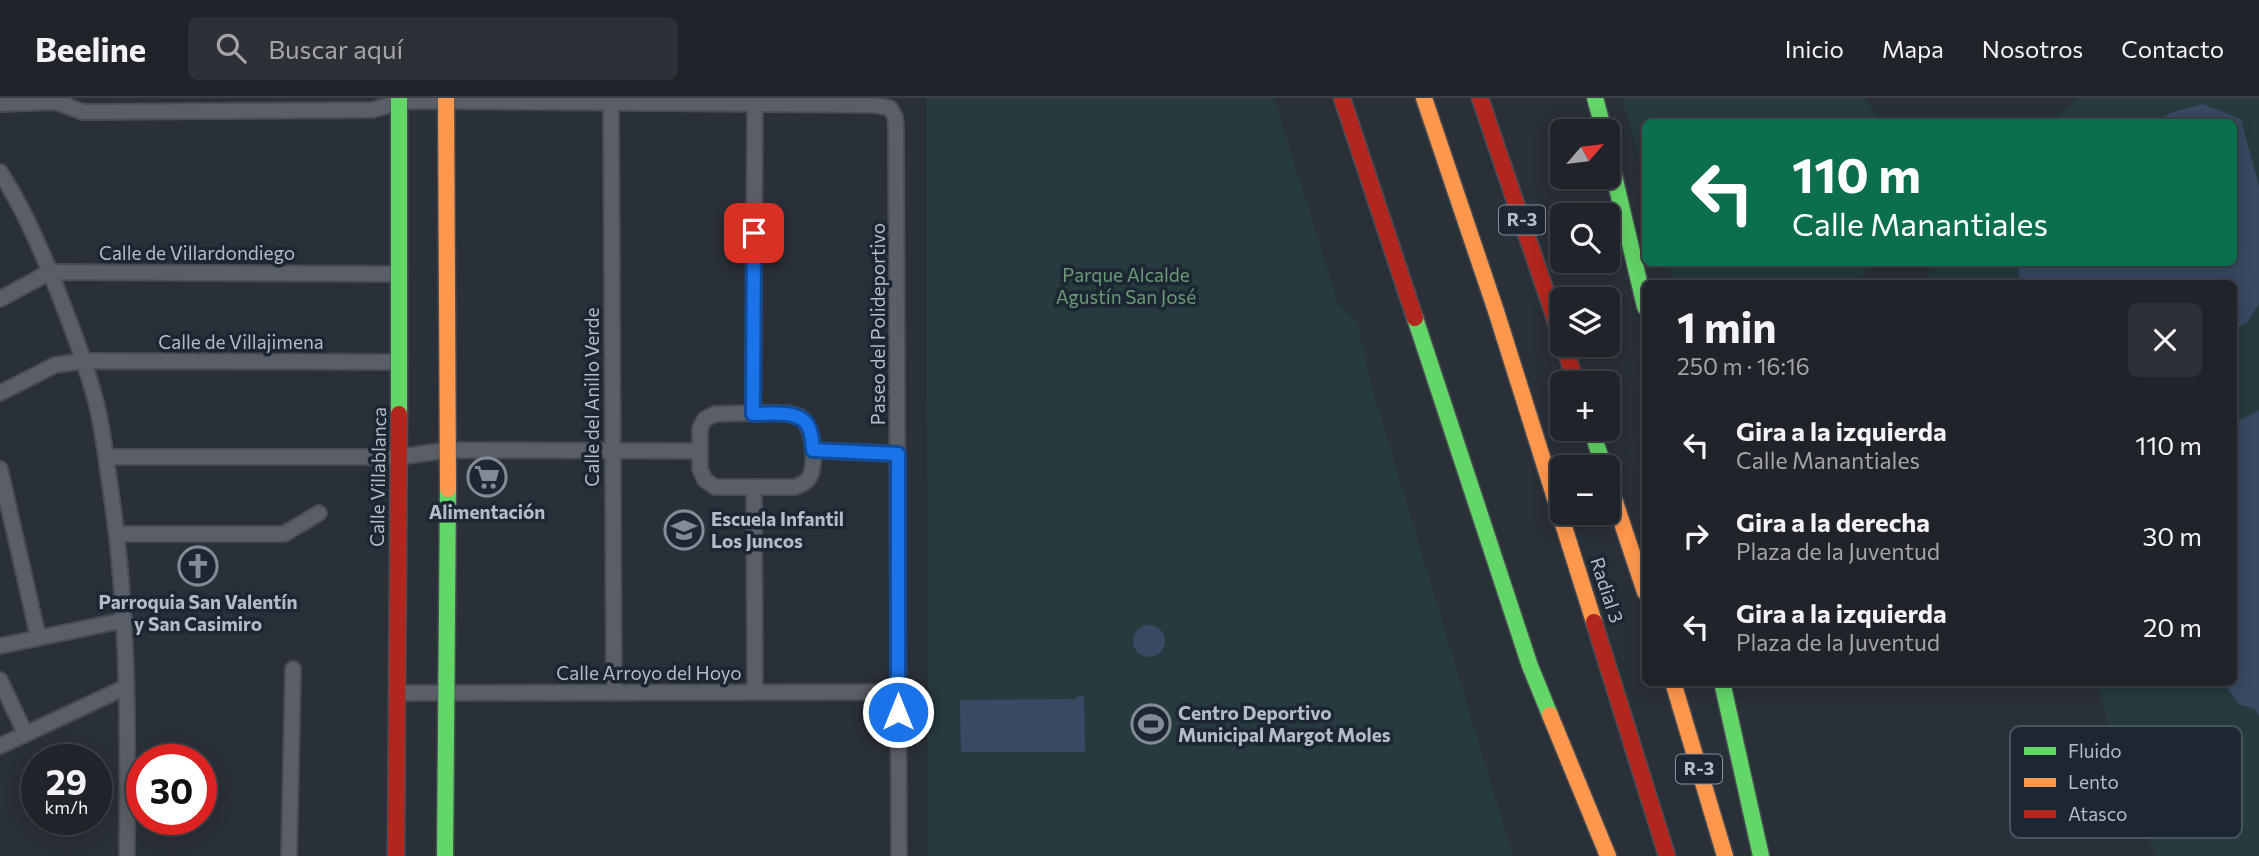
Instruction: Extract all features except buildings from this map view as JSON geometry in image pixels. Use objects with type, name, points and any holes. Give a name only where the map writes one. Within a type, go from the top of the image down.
[{"type":"main road","points":[[1342,98],[1530,666],[1608,856]]},
{"type":"main road","name":"Radial 3","points":[[1424,98],[1496,311],[1667,856]]},
{"type":"main road","name":"R-3","points":[[1480,98],[1550,305]]},
{"type":"main road","points":[[1595,98],[1601,119]]},
{"type":"main road","name":"Calle Villablanca","points":[[396,99],[400,274],[396,856]]},
{"type":"main road","points":[[445,856],[448,450],[446,100]]},
{"type":"main road","points":[[1617,189],[1642,294]]},
{"type":"main road","name":"Radial 3","points":[[1620,517],[1642,583]]},
{"type":"main road","name":"R-3","points":[[1674,686],[1725,856]]},
{"type":"main road","points":[[1723,686],[1761,856]]},
{"type":"street","points":[[0,104],[60,100],[83,112],[373,110],[396,99],[755,103],[753,414]]},
{"type":"street","name":"Calle del Anillo Verde","points":[[611,101],[614,693]]},
{"type":"street","name":"Paseo del Polideportivo","points":[[755,103],[873,104],[890,108],[895,117],[899,856]]},
{"type":"street","points":[[0,159],[1,178],[50,272],[96,402],[117,534],[125,620],[127,856]]},
{"type":"street","name":"Calle de Villardondiego","points":[[0,299],[50,272],[400,274]]},
{"type":"street","name":"Calle de Villajimena","points":[[0,393],[55,365],[82,361],[400,362]]},
{"type":"street","points":[[715,414],[797,415],[810,428],[813,450],[811,476],[804,484],[795,487],[715,487],[705,480],[700,469],[699,428],[705,419],[715,414]]},
{"type":"street","points":[[106,457],[399,457],[448,450],[699,451]]},
{"type":"street","points":[[813,450],[898,454]]},
{"type":"street","points":[[0,468],[38,636]]},
{"type":"street","points":[[754,488],[755,692]]},
{"type":"street","points":[[117,534],[284,534],[319,513]]},
{"type":"street","points":[[0,646],[125,620]]},
{"type":"street","points":[[289,856],[293,669]]},
{"type":"street","points":[[0,680],[25,733]]},
{"type":"street","points":[[0,746],[126,687]]},
{"type":"street","name":"Calle Arroyo del Hoyo","points":[[399,693],[898,692]]},
{"type":"green space","name":"Parque Alcalde Agustín San José","points":[[926,98],[1274,98],[1338,303],[1357,322],[1375,398],[1513,856],[928,856]]},
{"type":"green space","points":[[1622,98],[1866,98],[1872,110],[1882,119],[1642,119],[1642,169]]},
{"type":"green space","points":[[2078,98],[2259,98],[2259,186],[2241,119],[2170,113],[2159,119],[2054,119]]},
{"type":"green space","points":[[1669,266],[1870,266],[1860,280],[1672,280]]},
{"type":"green space","points":[[1932,266],[2018,266],[2020,280],[1929,280]]},
{"type":"green space","points":[[2259,304],[2259,410],[2237,422],[2237,328],[2247,323]]},
{"type":"green space","points":[[2096,686],[2226,686],[2238,704],[2254,709],[2259,716],[2259,856],[2157,856],[2149,838],[2242,838],[2242,726],[2110,726]]},
{"type":"water","points":[[2203,104],[2241,119],[2259,186],[2259,304],[2247,323],[2237,327],[2237,280],[2020,280],[2018,266],[2237,266],[2237,119],[2159,119],[2170,113]]},
{"type":"water","points":[[2259,410],[2259,716],[2254,709],[2238,704],[2226,686],[2237,686],[2237,422]]},
{"type":"water","points":[[1149,625],[1160,630],[1165,641],[1160,652],[1149,657],[1138,652],[1133,641],[1138,630]]},
{"type":"water","points":[[1077,696],[1084,696],[1085,752],[961,752],[960,700],[1076,699]]},
{"type":"traffic: fast","points":[[399,98],[399,414]]},
{"type":"traffic: fast","points":[[1595,98],[1601,119]]},
{"type":"traffic: fast","points":[[1617,189],[1642,294]]},
{"type":"traffic: fast","points":[[1415,318],[1530,666],[1550,715]]},
{"type":"traffic: fast","points":[[1595,441],[1600,455]]},
{"type":"traffic: fast","points":[[445,856],[448,489]]},
{"type":"traffic: fast","points":[[1723,686],[1761,856]]},
{"type":"traffic: slow","points":[[446,98],[448,489]]},
{"type":"traffic: slow","points":[[1424,98],[1496,311],[1594,622]]},
{"type":"traffic: slow","points":[[1620,517],[1642,583]]},
{"type":"traffic: slow","points":[[1674,686],[1725,856]]},
{"type":"traffic: slow","points":[[1550,715],[1608,856]]},
{"type":"traffic: jam","points":[[1342,98],[1415,318]]},
{"type":"traffic: jam","points":[[1480,98],[1550,304]]},
{"type":"traffic: jam","points":[[1568,357],[1572,371]]},
{"type":"traffic: jam","points":[[396,856],[399,414]]},
{"type":"traffic: jam","points":[[1594,622],[1667,856]]},
{"type":"place","name":"Alimentación","points":[[487,477]]},
{"type":"place","name":"Escuela Infantil Los Juncos","points":[[684,530]]},
{"type":"place","name":"Parroquia San Valentín y San Casimiro","points":[[198,566]]},
{"type":"place","name":"Centro Deportivo Municipal Margot Moles","points":[[1151,724]]},
{"type":"route","points":[[754,233],[753,414],[797,415],[810,428],[813,450],[898,454],[898,712]]}]
